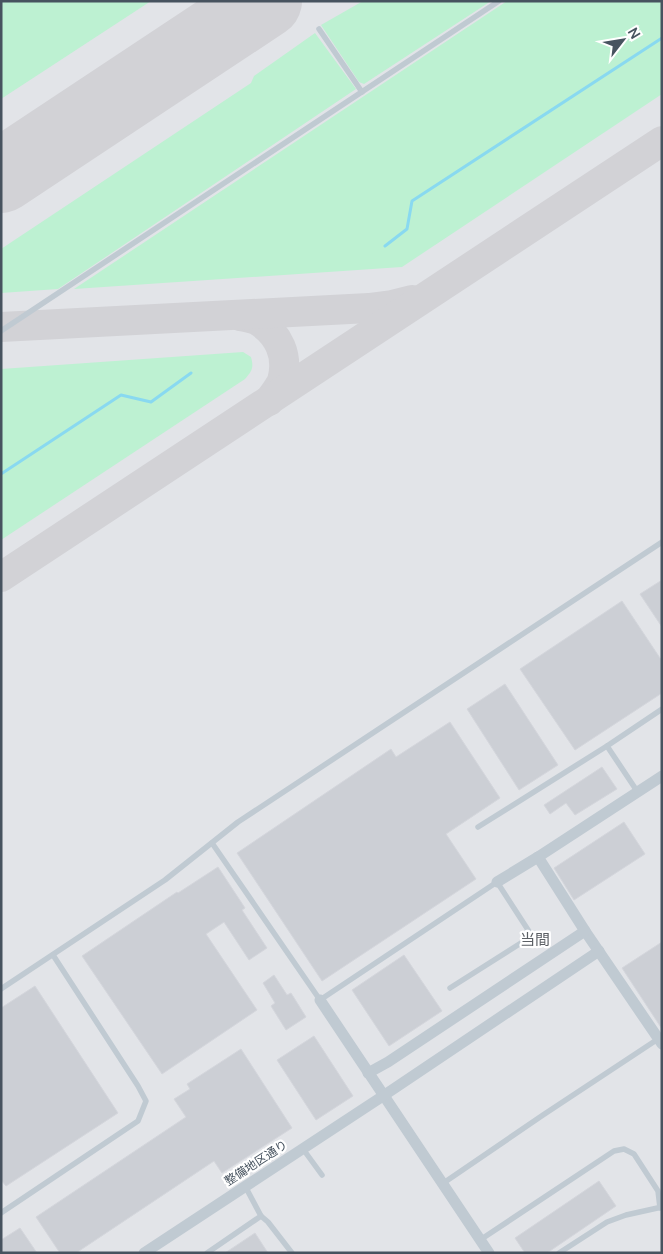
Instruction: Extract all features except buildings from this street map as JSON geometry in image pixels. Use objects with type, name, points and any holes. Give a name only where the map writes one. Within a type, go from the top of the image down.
[{"type":"street","points":[[497,882],[662,776]]},
{"type":"street","points":[[538,857],[585,931],[660,1042]]},
{"type":"street","points":[[368,1073],[388,1062],[585,931]]},
{"type":"street","name":"整備地区通り","points":[[144,1253],[599,951]]},
{"type":"street","points":[[320,1000],[489,1253]]},
{"type":"lane","points":[[1,331],[499,1]]},
{"type":"lane","points":[[319,29],[362,92]]},
{"type":"lane","points":[[1,989],[166,880],[238,822],[661,543]]},
{"type":"lane","points":[[478,827],[662,710]]},
{"type":"lane","points":[[607,746],[638,792]]},
{"type":"lane","points":[[212,843],[320,1000],[497,882],[532,936],[450,988]]},
{"type":"lane","points":[[1,1213],[138,1121],[146,1101],[53,955]]},
{"type":"lane","points":[[442,1184],[542,1115],[660,1042]]},
{"type":"lane","points":[[303,1149],[322,1175]]},
{"type":"lane","points":[[480,1240],[614,1151],[624,1149],[634,1154],[658,1191],[661,1208],[626,1215],[607,1222],[560,1253]]},
{"type":"lane","points":[[245,1186],[261,1216],[268,1222],[292,1253]]},
{"type":"lane","points":[[207,1253],[261,1216]]},
{"type":"shaded area","points":[[1,1],[662,1],[662,1253],[1,1253]]},
{"type":"green space","points":[[1,1],[151,1],[1,99]]},
{"type":"green space","points":[[363,1],[491,1],[364,84],[359,82],[321,25]]},
{"type":"green space","points":[[507,1],[662,1],[662,94],[402,267],[74,289]]},
{"type":"green space","points":[[315,33],[356,89],[58,289],[1,293],[1,249],[251,83],[254,76]]},
{"type":"green space","points":[[243,352],[251,357],[252,364],[251,371],[245,379],[1,540],[1,369]]},
{"type":"waterway","points":[[385,246],[407,229],[412,201],[662,38]]},
{"type":"waterway","points":[[1,474],[121,395],[151,402],[191,373]]},
{"type":"taxiway","points":[[1,577],[662,141]]},
{"type":"taxiway","points":[[1,327],[369,308],[412,300]]},
{"type":"taxiway","points":[[240,316],[256,320],[272,332],[283,354],[284,372],[282,381],[269,401]]},
{"type":"runway","points":[[1,176],[265,1]]},
{"type":"district","name":"当間","points":[[535,940]]}]
